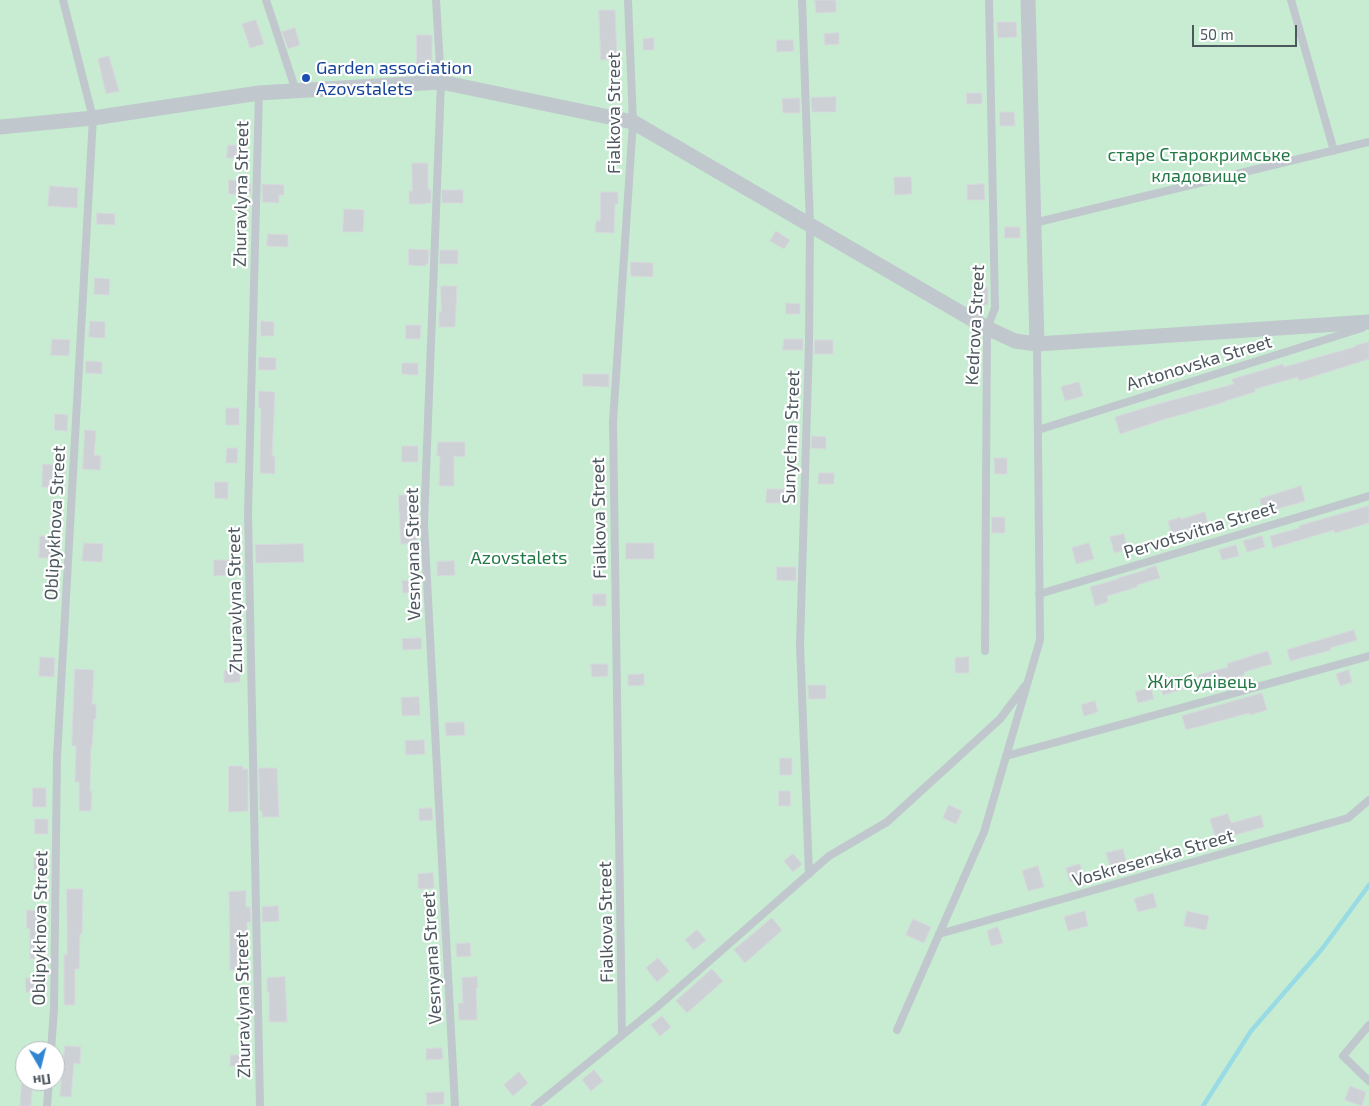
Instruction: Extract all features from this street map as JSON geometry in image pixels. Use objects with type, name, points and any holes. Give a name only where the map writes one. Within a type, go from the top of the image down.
[{"type":"street","points":[[1028,0],[1037,344]]},
{"type":"street","points":[[0,127],[93,118],[259,93],[441,82],[633,122],[987,328],[1015,341],[1037,344],[1369,322]]},
{"type":"lane","name":"Oblipykhova Street","points":[[52,1041],[54,1009],[57,757],[93,118],[63,0]]},
{"type":"lane","points":[[266,0],[296,91]]},
{"type":"lane","name":"Vesnyana Street","points":[[436,0],[441,82],[424,524],[456,1106]]},
{"type":"lane","name":"Fialkova Street","points":[[622,1035],[613,422],[633,122],[628,0]]},
{"type":"lane","name":"Sunychna Street","points":[[802,0],[810,225],[809,343],[800,644],[808,874]]},
{"type":"lane","name":"Kedrova Street","points":[[985,651],[987,328],[995,308],[989,0]]},
{"type":"lane","points":[[1291,0],[1334,150]]},
{"type":"lane","name":"Zhuravlyna Street","points":[[259,93],[248,513],[260,1106]]},
{"type":"lane","points":[[1034,223],[1369,142]]},
{"type":"lane","name":"Antonovska Street","points":[[1038,430],[1369,326]]},
{"type":"lane","points":[[897,1030],[984,832],[1040,640],[1037,344]]},
{"type":"lane","name":"Pervotsvitna Street","points":[[1040,594],[1369,496]]},
{"type":"lane","points":[[1006,756],[1369,656]]},
{"type":"lane","points":[[535,1106],[657,1007],[829,856],[887,822],[1000,719],[1028,682]]},
{"type":"lane","name":"Voskresenska Street","points":[[939,934],[1348,818],[1369,800]]},
{"type":"lane","points":[[1369,1025],[1343,1056],[1369,1081]]},
{"type":"lane","points":[[48,1106],[49,1091]]},
{"type":"green space","name":"Azovstalets","points":[[0,0],[1369,0],[1369,1106],[0,1106]]},
{"type":"building","points":[[815,0],[836,0],[836,12],[816,13]]},
{"type":"building","points":[[599,10],[615,10],[617,59],[601,60]]},
{"type":"building","points":[[256,20],[264,44],[250,48],[242,24]]},
{"type":"building","points":[[997,22],[1016,22],[1017,37],[998,38]]},
{"type":"building","points":[[295,28],[300,45],[288,49],[282,32]]},
{"type":"building","points":[[839,33],[839,44],[825,45],[824,34]]},
{"type":"building","points":[[417,35],[432,35],[432,65],[417,65]]},
{"type":"building","points":[[654,38],[654,50],[643,50],[643,39]]},
{"type":"building","points":[[777,40],[793,40],[794,51],[777,52]]},
{"type":"building","points":[[109,56],[119,91],[106,94],[98,59]]},
{"type":"building","points":[[967,93],[982,93],[982,104],[967,104]]},
{"type":"building","points":[[836,97],[836,112],[812,112],[811,98]]},
{"type":"building","points":[[800,98],[800,113],[783,113],[782,99]]},
{"type":"building","points":[[1000,112],[1014,112],[1015,126],[1000,126]]},
{"type":"building","points":[[228,145],[245,146],[245,158],[227,158]]},
{"type":"building","points":[[412,163],[428,163],[428,189],[431,189],[431,203],[409,204],[409,191],[412,191]]},
{"type":"building","points":[[894,177],[911,177],[912,194],[895,195]]},
{"type":"building","points":[[229,180],[246,181],[246,184],[251,184],[251,194],[229,194]]},
{"type":"building","points":[[262,184],[284,185],[284,195],[279,195],[279,203],[263,202]]},
{"type":"building","points":[[984,184],[985,200],[967,200],[967,185]]},
{"type":"building","points":[[50,186],[78,188],[77,208],[48,206]]},
{"type":"building","points":[[442,190],[463,190],[463,203],[442,203]]},
{"type":"building","points":[[601,192],[618,192],[618,204],[615,204],[614,233],[595,232],[596,221],[600,221]]},
{"type":"building","points":[[344,209],[364,210],[363,232],[343,232]]},
{"type":"building","points":[[97,213],[115,214],[115,225],[97,224]]},
{"type":"building","points":[[1005,227],[1020,227],[1020,238],[1005,238]]},
{"type":"building","points":[[776,231],[790,240],[784,249],[770,241]]},
{"type":"building","points":[[268,234],[288,235],[288,247],[267,246]]},
{"type":"building","points":[[409,249],[429,250],[428,264],[426,266],[409,265]]},
{"type":"building","points":[[440,250],[458,250],[458,264],[440,264]]},
{"type":"building","points":[[631,262],[653,263],[653,277],[631,276]]},
{"type":"building","points":[[95,278],[110,279],[109,295],[94,294]]},
{"type":"building","points":[[441,286],[457,286],[455,327],[439,327]]},
{"type":"building","points":[[972,287],[988,287],[988,305],[972,305]]},
{"type":"building","points":[[786,303],[800,304],[800,314],[786,314]]},
{"type":"building","points":[[90,321],[105,322],[105,338],[89,337]]},
{"type":"building","points":[[261,321],[274,322],[274,336],[261,336]]},
{"type":"building","points":[[406,325],[421,325],[420,339],[406,339]]},
{"type":"building","points":[[52,339],[70,340],[69,356],[51,355]]},
{"type":"building","points":[[784,339],[803,339],[803,350],[783,350]]},
{"type":"building","points":[[815,340],[833,340],[833,354],[815,354]]},
{"type":"building","points":[[1369,342],[1369,359],[1299,381],[1298,377],[1255,389],[1255,392],[1225,402],[1120,434],[1115,417],[1234,384],[1232,379],[1283,364],[1284,367]]},
{"type":"building","points":[[259,357],[276,358],[276,370],[259,370]]},
{"type":"building","points":[[86,361],[102,362],[102,374],[86,373]]},
{"type":"building","points":[[402,363],[418,363],[418,375],[402,374]]},
{"type":"building","points":[[583,374],[609,374],[609,387],[583,386]]},
{"type":"building","points":[[1079,382],[1083,396],[1065,401],[1061,387]]},
{"type":"building","points":[[259,391],[275,392],[272,456],[275,456],[275,474],[260,473],[261,408],[259,408]]},
{"type":"building","points":[[226,408],[239,408],[239,425],[226,425]]},
{"type":"building","points":[[55,414],[68,415],[67,431],[55,430]]},
{"type":"building","points":[[85,430],[96,431],[94,455],[101,456],[100,470],[83,469]]},
{"type":"building","points":[[812,436],[826,437],[826,449],[811,448]]},
{"type":"building","points":[[438,442],[465,442],[465,457],[454,456],[454,486],[439,486],[440,456],[437,456]]},
{"type":"building","points":[[402,446],[418,446],[418,462],[402,462]]},
{"type":"building","points":[[227,448],[238,448],[237,463],[226,463]]},
{"type":"building","points":[[994,458],[1007,458],[1007,474],[995,474]]},
{"type":"building","points":[[43,464],[65,465],[64,488],[42,487]]},
{"type":"building","points":[[819,473],[834,473],[834,484],[818,484]]},
{"type":"building","points":[[215,482],[228,482],[228,499],[215,498]]},
{"type":"building","points":[[1301,486],[1305,501],[1263,513],[1260,499]]},
{"type":"building","points":[[767,489],[794,489],[793,503],[766,503]]},
{"type":"building","points":[[399,495],[418,495],[416,512],[417,543],[401,544]]},
{"type":"building","points":[[1369,506],[1369,523],[1335,533],[1334,530],[1273,548],[1270,536]]},
{"type":"building","points":[[1205,512],[1208,525],[1171,533],[1168,521]]},
{"type":"building","points":[[992,517],[1005,517],[1005,533],[992,533]]},
{"type":"building","points":[[1124,534],[1128,549],[1114,553],[1110,537]]},
{"type":"building","points":[[40,536],[60,537],[58,558],[39,558]]},
{"type":"building","points":[[1262,536],[1265,547],[1247,552],[1243,541]]},
{"type":"building","points":[[84,543],[103,544],[102,562],[82,561]]},
{"type":"building","points":[[626,543],[654,543],[654,559],[626,559]]},
{"type":"building","points":[[1089,543],[1094,559],[1076,564],[1072,548]]},
{"type":"building","points":[[303,544],[304,562],[256,563],[255,545]]},
{"type":"building","points":[[1236,545],[1239,556],[1222,560],[1219,550]]},
{"type":"building","points":[[214,560],[232,560],[232,575],[214,576]]},
{"type":"building","points":[[454,561],[455,575],[437,576],[437,562]]},
{"type":"building","points":[[1156,566],[1160,578],[1107,596],[1108,602],[1095,606],[1090,587]]},
{"type":"building","points":[[777,567],[796,567],[796,581],[777,580]]},
{"type":"building","points":[[417,580],[418,592],[403,593],[402,581]]},
{"type":"building","points":[[593,594],[606,594],[606,606],[593,606]]},
{"type":"building","points":[[1354,630],[1357,640],[1330,648],[1331,650],[1290,661],[1287,650]]},
{"type":"building","points":[[421,638],[422,649],[403,650],[402,639]]},
{"type":"building","points":[[1268,651],[1272,664],[1244,672],[1245,675],[1202,686],[1198,675],[1228,667],[1227,664]]},
{"type":"building","points":[[40,657],[55,658],[54,677],[39,676]]},
{"type":"building","points":[[969,657],[969,673],[955,673],[955,658]]},
{"type":"building","points":[[591,664],[608,664],[608,676],[592,677]]},
{"type":"building","points":[[75,669],[94,670],[92,704],[96,704],[96,719],[94,719],[91,747],[91,811],[79,811],[79,782],[75,782],[76,746],[72,746]]},
{"type":"building","points":[[240,670],[240,682],[224,683],[224,671]]},
{"type":"building","points":[[1349,670],[1352,682],[1340,686],[1336,674]]},
{"type":"building","points":[[644,674],[644,685],[628,686],[628,675]]},
{"type":"building","points":[[1179,675],[1183,689],[1163,695],[1159,681]]},
{"type":"building","points":[[808,685],[826,685],[826,699],[809,699]]},
{"type":"building","points":[[1151,688],[1154,699],[1138,703],[1135,692]]},
{"type":"building","points":[[1262,693],[1267,710],[1186,730],[1182,716]]},
{"type":"building","points":[[419,697],[420,715],[402,716],[401,698]]},
{"type":"building","points":[[1095,701],[1098,712],[1084,716],[1081,705]]},
{"type":"building","points":[[464,722],[465,735],[446,736],[445,723]]},
{"type":"building","points":[[424,740],[425,754],[406,755],[405,741]]},
{"type":"building","points":[[780,758],[792,758],[792,775],[780,775]]},
{"type":"building","points":[[229,766],[243,766],[243,769],[248,769],[248,811],[229,812]]},
{"type":"building","points":[[259,768],[277,768],[279,817],[262,817],[262,811],[260,811]]},
{"type":"building","points":[[33,788],[46,788],[46,807],[33,807]]},
{"type":"building","points":[[779,791],[790,791],[791,806],[779,806]]},
{"type":"building","points":[[949,805],[962,811],[956,824],[943,818]]},
{"type":"building","points":[[432,808],[433,820],[419,821],[419,809]]},
{"type":"building","points":[[1228,814],[1231,823],[1261,815],[1264,827],[1216,840],[1210,819]]},
{"type":"building","points":[[35,819],[48,819],[48,834],[35,834]]},
{"type":"building","points":[[1123,849],[1127,865],[1111,869],[1106,853]]},
{"type":"building","points":[[793,854],[802,864],[793,872],[784,861]]},
{"type":"building","points":[[34,857],[46,857],[46,870],[34,870]]},
{"type":"building","points":[[1080,864],[1084,878],[1070,882],[1066,868]]},
{"type":"building","points":[[1038,866],[1044,887],[1028,891],[1022,871]]},
{"type":"building","points":[[433,873],[434,888],[418,889],[418,874]]},
{"type":"building","points":[[67,889],[83,889],[79,969],[75,969],[75,1005],[64,1005],[64,954],[67,954]]},
{"type":"building","points":[[246,891],[246,907],[250,907],[251,922],[247,922],[247,939],[244,939],[245,970],[230,970],[229,892]]},
{"type":"building","points":[[1153,893],[1157,907],[1138,912],[1134,899]]},
{"type":"building","points":[[278,906],[279,921],[262,922],[262,907]]},
{"type":"building","points":[[27,910],[43,911],[43,958],[30,959],[30,929],[27,928]]},
{"type":"building","points":[[1085,911],[1088,926],[1068,931],[1064,917]]},
{"type":"building","points":[[1187,911],[1209,916],[1206,930],[1184,926]]},
{"type":"building","points":[[772,918],[782,930],[745,963],[734,950]]},
{"type":"building","points":[[913,919],[931,927],[924,943],[906,935]]},
{"type":"building","points":[[998,927],[1003,943],[991,946],[987,931]]},
{"type":"building","points":[[697,930],[706,940],[694,950],[685,940]]},
{"type":"building","points":[[470,943],[471,956],[457,957],[456,944]]},
{"type":"building","points":[[658,958],[669,971],[657,982],[646,968]]},
{"type":"building","points":[[712,969],[723,981],[687,1013],[676,1001]]},
{"type":"building","points":[[285,977],[287,1022],[269,1022],[267,978]]},
{"type":"building","points":[[477,977],[477,1020],[459,1020],[458,1003],[463,1003],[462,978]]},
{"type":"building","points":[[26,978],[40,979],[40,992],[26,992]]},
{"type":"building","points":[[662,1016],[671,1027],[660,1036],[651,1025]]},
{"type":"building","points":[[65,1046],[81,1047],[80,1064],[74,1063],[71,1097],[60,1096],[60,1091],[65,1091]]},
{"type":"building","points":[[442,1048],[443,1059],[426,1060],[426,1049]]},
{"type":"building","points":[[231,1055],[249,1055],[249,1066],[230,1066]]},
{"type":"building","points":[[594,1070],[603,1081],[591,1091],[582,1080]]},
{"type":"building","points":[[519,1072],[528,1083],[513,1096],[504,1085]]},
{"type":"building","points":[[1350,1086],[1366,1092],[1362,1106],[1345,1100]]},
{"type":"building","points":[[21,1091],[32,1091],[31,1106],[20,1106]]},
{"type":"building","points":[[444,1092],[444,1104],[427,1105],[426,1093]]},
{"type":"waterway","points":[[1203,1106],[1251,1031],[1322,949],[1369,885]]},
{"type":"place","name":"Garden association Azovstalets","points":[[306,78]]},
{"type":"park label","name":"старе Старокримське кладовище","points":[[1199,165]]},
{"type":"park label","name":"Житбудівець","points":[[1202,682]]}]
